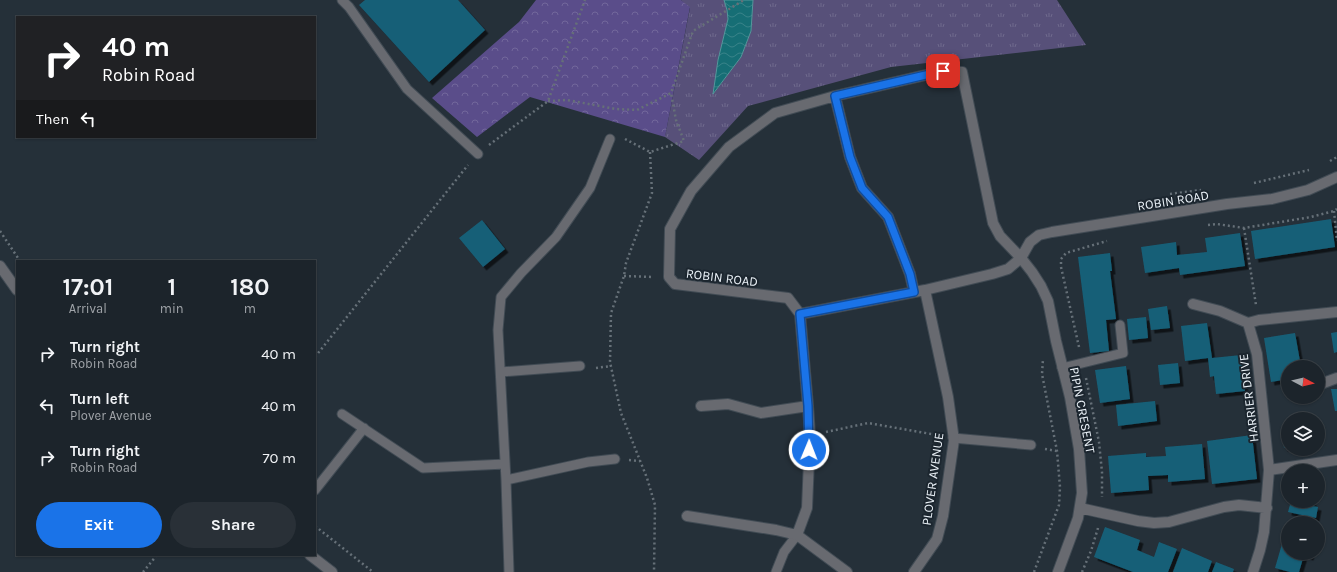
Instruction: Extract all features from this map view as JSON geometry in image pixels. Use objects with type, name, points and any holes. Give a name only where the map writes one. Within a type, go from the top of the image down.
[{"type":"street","name":"ROBIN ROAD","points":[[1021,258],[1000,236],[993,223],[962,72],[943,71],[835,96],[775,113],[729,147],[690,191],[670,229],[669,277],[676,284],[788,298],[800,314],[925,290],[1008,269],[1021,258],[1030,242],[1039,235],[1227,204],[1272,199],[1308,190],[1337,177]]},
{"type":"street","points":[[835,96],[850,157],[862,188],[888,217],[910,274],[914,292]]},
{"type":"street","name":"PIPIN CRESENT","points":[[1021,258],[1041,286],[1048,301],[1062,368],[1070,397],[1080,449],[1082,493],[1080,508],[1074,530],[1058,572]]},
{"type":"street","points":[[0,266],[16,289]]},
{"type":"street","name":"PLOVER AVENUE","points":[[914,572],[937,539],[943,516],[953,438],[948,397],[925,290]]},
{"type":"street","points":[[1193,304],[1220,311],[1248,323],[1259,320],[1337,312]]},
{"type":"street","points":[[796,535],[807,508],[810,436],[800,314]]},
{"type":"street","name":"HARRIER DRIVE","points":[[1248,323],[1257,354],[1269,470],[1264,532],[1253,572]]},
{"type":"street","points":[[1325,382],[1337,378]]},
{"type":"street","points":[[701,406],[728,404],[760,413],[808,406]]},
{"type":"street","points":[[1269,470],[1337,460]]},
{"type":"street","points":[[1080,508],[1138,521],[1154,523],[1169,522],[1224,506],[1239,505],[1267,508]]},
{"type":"street","points":[[687,516],[776,530],[796,535],[847,572]]},
{"type":"street","points":[[311,556],[332,572]]},
{"type":"lane","points":[[342,0],[350,7],[407,89],[478,154]]},
{"type":"lane","points":[[509,572],[498,330],[501,297],[521,273],[556,237],[590,188],[610,139]]},
{"type":"lane","points":[[1062,368],[1123,353],[1120,325]]},
{"type":"lane","points":[[501,372],[580,366]]},
{"type":"lane","points":[[342,414],[423,468],[505,464]]},
{"type":"lane","points":[[316,489],[364,428]]},
{"type":"lane","points":[[953,438],[1031,445]]},
{"type":"lane","points":[[506,480],[588,462],[615,459]]},
{"type":"lane","points":[[776,572],[784,552],[796,535]]},
{"type":"path","points":[[316,356],[478,154],[548,101],[585,0]]},
{"type":"path","points":[[624,138],[650,152],[684,141],[676,120],[671,93],[693,31],[744,0]]},
{"type":"path","points":[[548,101],[567,100],[616,110],[637,110],[671,93]]},
{"type":"path","points":[[650,152],[652,193],[626,263],[624,276],[611,313],[610,362],[622,413],[647,478],[654,505],[654,572]]},
{"type":"path","points":[[1326,163],[1337,157]]},
{"type":"path","points":[[1251,184],[1316,169]]},
{"type":"path","points":[[1170,194],[1207,189]]},
{"type":"path","points":[[1202,226],[1217,224],[1244,228],[1311,217],[1337,209]]},
{"type":"path","points":[[1334,211],[1337,241]]},
{"type":"path","points":[[1244,228],[1259,320]]},
{"type":"path","points":[[0,231],[19,260]]},
{"type":"path","points":[[1082,572],[1092,551],[1101,512],[1102,472],[1099,442],[1083,362],[1061,267],[1061,260],[1066,253],[1114,239]]},
{"type":"path","points":[[624,276],[669,277]]},
{"type":"path","points":[[1034,572],[1059,505],[1060,487],[1057,451],[1042,374],[1043,356],[1047,346],[1056,341]]},
{"type":"path","points":[[810,436],[868,423],[953,438]]},
{"type":"path","points":[[316,527],[373,572]]},
{"type":"path","points":[[143,572],[156,556]]},
{"type":"green space","points":[[536,0],[681,0],[690,7],[665,137],[530,97],[477,137],[432,98],[519,22]]},
{"type":"green space","points":[[681,0],[724,0],[729,19],[718,60],[714,93],[741,57],[751,31],[753,0],[1057,0],[1086,45],[891,67],[748,106],[699,160],[665,137],[690,8]]},
{"type":"water","points":[[724,0],[753,0],[751,31],[741,57],[713,94],[718,60],[728,19]]},
{"type":"building","points":[[365,0],[458,0],[485,30],[429,82],[359,5]]},
{"type":"building","points":[[1331,219],[1335,247],[1255,259],[1251,231]]},
{"type":"building","points":[[482,220],[505,249],[483,267],[459,238]]},
{"type":"building","points":[[1240,233],[1245,266],[1180,275],[1179,268],[1145,273],[1141,247],[1176,242],[1177,255],[1207,252],[1205,238]]},
{"type":"building","points":[[1110,253],[1112,271],[1110,271],[1116,319],[1106,320],[1109,351],[1090,353],[1078,257]]},
{"type":"building","points":[[1167,306],[1170,328],[1151,330],[1148,309]]},
{"type":"building","points":[[1146,317],[1148,338],[1129,340],[1127,319]]},
{"type":"building","points":[[1207,323],[1212,358],[1241,355],[1245,391],[1216,394],[1214,376],[1210,377],[1208,358],[1185,361],[1181,326]]},
{"type":"building","points":[[1337,332],[1337,352],[1334,353],[1331,333]]},
{"type":"building","points":[[1295,333],[1300,360],[1281,360],[1281,380],[1271,382],[1264,338]]},
{"type":"building","points":[[1178,363],[1180,383],[1160,385],[1158,365]]},
{"type":"building","points":[[1126,366],[1130,399],[1100,403],[1095,370]]},
{"type":"building","points":[[1331,389],[1337,389],[1337,411],[1335,411]]},
{"type":"building","points":[[1155,401],[1157,421],[1118,426],[1116,405]]},
{"type":"building","points":[[1252,435],[1257,479],[1212,484],[1207,441]]},
{"type":"building","points":[[1202,444],[1205,479],[1168,482],[1168,475],[1148,476],[1149,490],[1111,493],[1108,456],[1146,453],[1146,457],[1166,456],[1165,447]]},
{"type":"building","points":[[1289,508],[1318,508],[1316,516],[1307,516],[1288,512]]},
{"type":"building","points":[[1105,527],[1140,540],[1137,550],[1154,557],[1159,542],[1177,549],[1168,572],[1133,572],[1094,557]]},
{"type":"building","points":[[1281,547],[1281,560],[1303,560],[1299,572],[1290,572],[1275,568]]},
{"type":"building","points":[[1182,548],[1212,561],[1208,572],[1173,572]]},
{"type":"building","points":[[1216,562],[1234,569],[1233,572],[1212,572]]},
{"type":"route","points":[[809,450],[810,436],[800,314],[914,292],[910,274],[888,217],[862,188],[850,157],[835,96],[943,71]]}]
